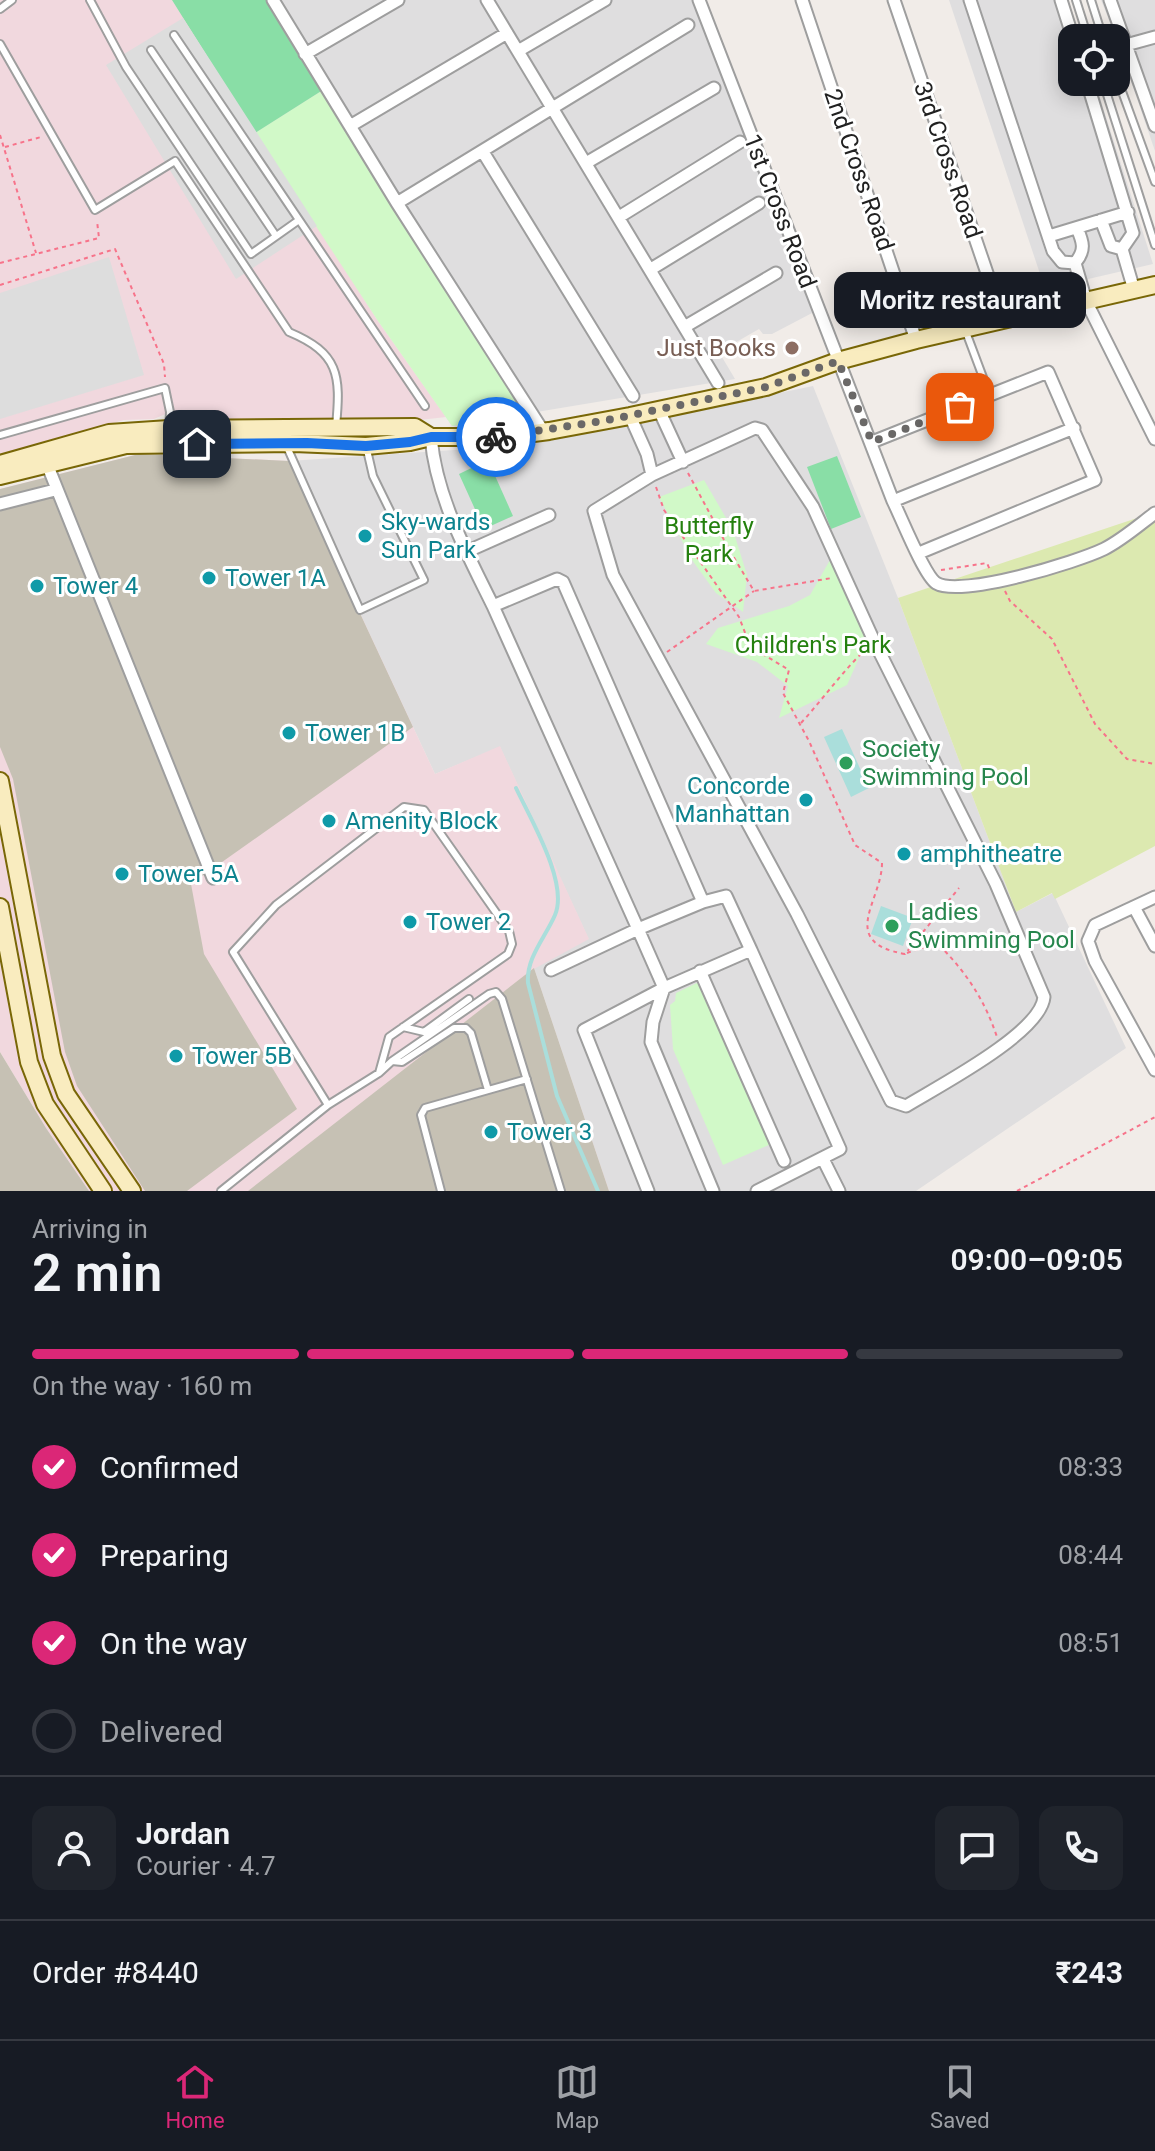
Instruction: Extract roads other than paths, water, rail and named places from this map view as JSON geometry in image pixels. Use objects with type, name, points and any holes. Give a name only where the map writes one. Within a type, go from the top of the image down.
[{"type":"main road","points":[[0,476],[168,436],[306,435],[366,446],[431,437],[504,437],[543,431],[766,387],[838,361],[916,340],[1155,285]]},
{"type":"main road","points":[[0,464],[109,433],[286,443],[336,426],[415,427],[431,437]]},
{"type":"main road","points":[[0,781],[52,1056],[66,1094],[132,1191]]},
{"type":"main road","points":[[1,913],[29,1062],[45,1104],[103,1191]]},
{"type":"street","points":[[273,0],[397,203],[543,431]]},
{"type":"street","points":[[305,54],[398,0]]},
{"type":"street","points":[[487,0],[718,383]]},
{"type":"street","points":[[518,51],[605,0]]},
{"type":"street","name":"1st Cross Road","points":[[699,0],[893,501],[926,572],[937,583],[957,587],[996,582],[1060,565],[1105,548],[1155,513]]},
{"type":"street","name":"2nd Cross Road","points":[[802,0],[916,340]]},
{"type":"street","name":"3rd Cross Road","points":[[894,0],[1003,320]]},
{"type":"street","points":[[970,0],[1053,251],[1062,262],[1075,263]]},
{"type":"street","points":[[1061,0],[1069,24]]},
{"type":"street","points":[[1110,0],[1119,24]]},
{"type":"street","points":[[397,203],[554,110],[688,25]]},
{"type":"street","points":[[350,126],[507,33]]},
{"type":"street","points":[[1130,44],[1155,37]]},
{"type":"street","points":[[1130,55],[1154,118]]},
{"type":"street","points":[[586,163],[714,88]]},
{"type":"street","points":[[1091,96],[1133,233],[1122,249]]},
{"type":"street","points":[[619,217],[740,142]]},
{"type":"street","points":[[483,152],[633,396]]},
{"type":"street","points":[[651,269],[759,203]]},
{"type":"street","points":[[1049,236],[1128,212]]},
{"type":"street","points":[[1101,220],[1111,246],[1122,249]]},
{"type":"street","points":[[1075,263],[1082,255],[1084,245],[1077,228]]},
{"type":"street","points":[[1122,249],[1134,290]]},
{"type":"street","points":[[1075,263],[1086,301],[1155,439]]},
{"type":"street","points":[[686,326],[776,273]]},
{"type":"street","points":[[872,442],[1048,372],[1074,428],[1095,480],[919,553]]},
{"type":"street","points":[[659,410],[683,462]]},
{"type":"street","points":[[630,416],[647,454],[652,475]]},
{"type":"street","points":[[760,428],[813,507],[874,641],[996,884],[1044,997],[1042,1007],[1001,1049],[906,1106],[891,1101],[797,914],[613,575],[594,511],[652,475],[683,462],[760,428]]},
{"type":"street","points":[[893,501],[1074,428]]},
{"type":"street","points":[[431,437],[434,465],[468,551],[664,988],[653,1022],[651,1042],[713,1191]]},
{"type":"street","points":[[47,464],[213,878]]},
{"type":"street","points":[[0,504],[55,490]]},
{"type":"street","points":[[468,551],[549,515]]},
{"type":"street","points":[[493,606],[557,579],[563,582],[703,902]]},
{"type":"street","points":[[551,970],[638,929],[703,902],[726,896],[839,1148],[838,1152],[758,1191]]},
{"type":"street","points":[[1155,897],[1095,925],[1088,941],[1095,961],[1155,1070]]},
{"type":"street","points":[[1134,907],[1155,946]]},
{"type":"street","points":[[648,1191],[584,1030],[664,988],[751,950]]},
{"type":"street","points":[[700,971],[784,1161]]},
{"type":"street","points":[[823,1159],[839,1191]]},
{"type":"lane","points":[[0,9],[12,0]]},
{"type":"lane","points":[[90,0],[126,67],[251,254],[299,220]]},
{"type":"lane","points":[[1076,0],[1084,24]]},
{"type":"lane","points":[[1091,0],[1099,24]]},
{"type":"lane","points":[[174,35],[425,406]]},
{"type":"lane","points":[[0,44],[95,210],[185,155]]},
{"type":"lane","points":[[151,50],[276,236]]},
{"type":"lane","points":[[1107,96],[1155,245]]},
{"type":"lane","points":[[1124,96],[1155,182]]},
{"type":"lane","points":[[175,161],[289,332],[311,341],[328,356],[340,388],[336,426]]},
{"type":"lane","points":[[965,329],[987,388]]},
{"type":"lane","points":[[0,435],[165,388],[170,412],[168,436]]},
{"type":"lane","points":[[286,443],[360,610],[424,580],[373,476],[366,446]]},
{"type":"lane","points":[[328,1105],[233,952],[276,905],[409,806],[424,810],[509,931],[512,944],[508,954],[389,1037],[379,1073]]},
{"type":"lane","points":[[221,1191],[328,1105],[496,992],[502,999],[561,1191]]},
{"type":"lane","points":[[403,1027],[424,1032],[469,999]]},
{"type":"lane","points":[[392,1061],[402,1062],[454,1028],[466,1028],[471,1033],[488,1090]]},
{"type":"lane","points":[[441,1191],[421,1115],[425,1108],[527,1079]]},
{"type":"water","name":"Society Swimming Pool","points":[[842,729],[869,788],[851,797],[824,737]]},
{"type":"water","name":"Ladies Swimming Pool","points":[[881,906],[913,918],[903,946],[871,934]]},
{"type":"waterway","points":[[516,788],[553,869],[558,902],[555,915],[530,965],[528,983],[557,1096],[598,1191]]},
{"type":"place","name":"Just Books","points":[[792,348]]},
{"type":"place","name":"Moritz restaurant","points":[[960,407]]},
{"type":"place","name":"Sky-wards Sun Park","points":[[365,536]]},
{"type":"place","name":"Tower 1A","points":[[209,578]]},
{"type":"place","name":"Tower 4","points":[[37,586]]},
{"type":"place","name":"Tower 1B","points":[[289,733]]},
{"type":"place","name":"Society Swimming Pool","points":[[846,763]]},
{"type":"place","name":"Concorde Manhattan","points":[[806,800]]},
{"type":"place","name":"Amenity Block","points":[[329,821]]},
{"type":"place","name":"amphitheatre","points":[[904,854]]},
{"type":"place","name":"Tower 5A","points":[[122,874]]},
{"type":"place","name":"Tower 2","points":[[410,922]]},
{"type":"place","name":"Ladies Swimming Pool","points":[[892,926]]},
{"type":"place","name":"Tower 5B","points":[[176,1056]]},
{"type":"place","name":"Tower 3","points":[[491,1132]]},
{"type":"park label","name":"Butterfly Park","points":[[709,540]]},
{"type":"park label","name":"Children's Park","points":[[813,645]]}]
